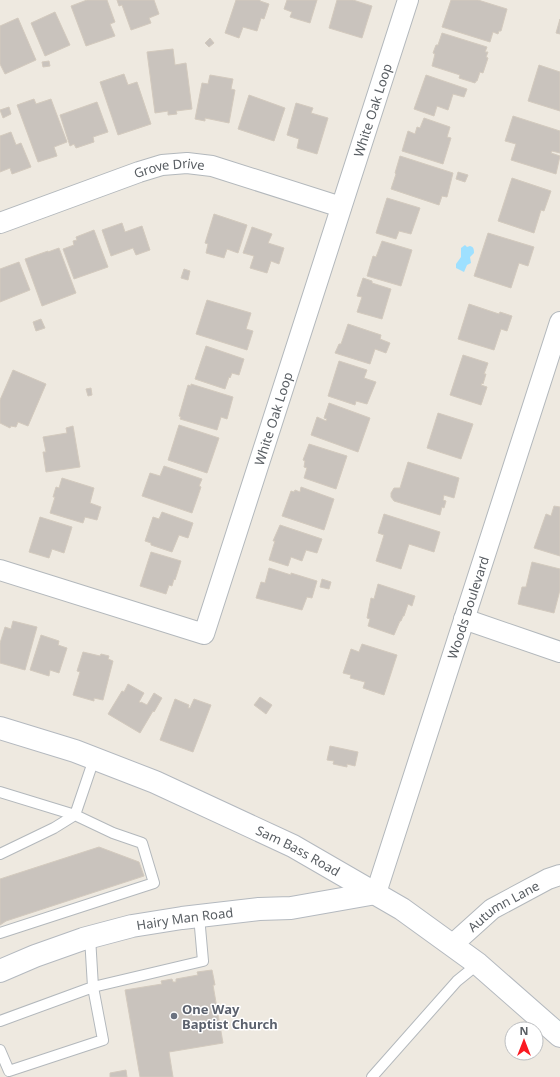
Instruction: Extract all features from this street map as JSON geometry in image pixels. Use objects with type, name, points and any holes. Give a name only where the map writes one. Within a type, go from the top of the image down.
[{"type":"main road","name":"Sam Bass Road","points":[[0,728],[75,752],[155,782],[293,846],[402,909],[478,964],[560,1036]]},
{"type":"main road","name":"Hairy Man Road","points":[[0,971],[35,956],[90,937],[132,926],[259,909],[291,908],[376,893]]},
{"type":"street","name":"White Oak Loop","points":[[0,570],[204,634],[408,0]]},
{"type":"street","name":"Grove Drive","points":[[0,223],[139,172],[162,165],[187,163],[212,166],[341,207]]},
{"type":"street","name":"Woods Boulevard","points":[[376,893],[560,322]]},
{"type":"street","points":[[464,619],[560,652]]},
{"type":"street","name":"Autumn Lane","points":[[452,945],[492,909],[548,879],[560,875]]},
{"type":"lane","points":[[0,854],[54,828],[75,815],[94,759]]},
{"type":"lane","points":[[0,792],[75,815],[112,834],[142,843],[154,883],[0,933]]},
{"type":"lane","points":[[0,1021],[93,987],[203,961],[199,916]]},
{"type":"lane","points":[[0,1050],[9,1071],[102,1040],[93,987],[90,937]]},
{"type":"lane","points":[[372,1077],[457,981],[478,964]]},
{"type":"water","points":[[465,245],[467,247],[472,247],[474,253],[470,257],[471,263],[467,265],[464,272],[456,268],[456,264],[461,257],[461,248]]},
{"type":"building","points":[[87,0],[107,0],[115,22],[110,24],[115,36],[86,46],[71,6]]},
{"type":"building","points":[[117,0],[154,0],[159,14],[149,18],[151,23],[131,30],[122,5],[119,6]]},
{"type":"building","points":[[236,0],[260,0],[269,4],[264,19],[261,18],[257,31],[243,27],[239,38],[225,33]]},
{"type":"building","points":[[287,0],[317,0],[310,23],[290,17],[292,12],[284,9]]},
{"type":"building","points":[[337,0],[353,0],[372,6],[362,38],[329,28]]},
{"type":"building","points":[[451,0],[478,0],[507,9],[501,31],[499,31],[498,34],[493,32],[490,42],[442,27]]},
{"type":"building","points":[[55,12],[70,45],[45,56],[31,23]]},
{"type":"building","points":[[18,18],[36,60],[5,74],[0,64],[0,26]]},
{"type":"building","points":[[560,19],[560,34],[556,33]]},
{"type":"building","points":[[442,33],[487,47],[485,52],[488,52],[486,57],[488,58],[483,73],[480,72],[475,83],[459,78],[460,75],[432,66],[435,54],[433,53],[436,45],[438,45]]},
{"type":"building","points":[[210,38],[214,43],[209,47],[205,43]]},
{"type":"building","points":[[173,49],[175,65],[186,63],[192,109],[176,111],[177,114],[168,115],[168,111],[155,113],[147,52]]},
{"type":"building","points":[[49,61],[50,66],[43,67],[42,62]]},
{"type":"building","points":[[539,65],[560,72],[560,111],[528,101]]},
{"type":"building","points":[[124,74],[128,85],[137,82],[151,124],[118,135],[100,82]]},
{"type":"building","points":[[210,75],[233,79],[231,89],[235,90],[229,123],[205,118],[205,121],[195,119],[202,83],[208,84]]},
{"type":"building","points":[[426,75],[467,89],[464,97],[453,94],[448,110],[437,106],[434,116],[414,109]]},
{"type":"building","points":[[249,95],[285,108],[274,141],[238,129]]},
{"type":"building","points":[[34,99],[36,104],[51,99],[67,142],[54,147],[57,156],[38,162],[17,105]]},
{"type":"building","points":[[97,102],[108,132],[93,137],[94,142],[76,148],[74,144],[70,146],[60,115]]},
{"type":"building","points":[[296,103],[313,108],[311,113],[328,118],[317,154],[297,148],[299,139],[287,135]]},
{"type":"building","points":[[9,107],[11,114],[3,118],[0,110]]},
{"type":"building","points":[[513,116],[560,131],[560,153],[552,151],[551,153],[560,156],[556,174],[511,160],[516,144],[505,141]]},
{"type":"building","points":[[424,118],[450,127],[447,137],[451,138],[443,164],[402,151],[408,131],[415,134],[417,127],[420,128]]},
{"type":"building","points":[[11,132],[16,145],[21,143],[31,167],[12,174],[10,168],[0,172],[0,136]]},
{"type":"building","points":[[400,156],[453,173],[447,197],[442,196],[439,205],[391,189]]},
{"type":"building","points":[[458,172],[468,175],[465,182],[456,179]]},
{"type":"building","points":[[512,178],[551,191],[544,211],[541,210],[534,233],[498,221]]},
{"type":"building","points":[[387,198],[420,208],[411,234],[399,231],[396,239],[376,233]]},
{"type":"building","points":[[214,214],[247,225],[238,253],[227,249],[224,258],[206,253],[208,244],[205,243]]},
{"type":"building","points":[[122,223],[125,232],[142,226],[150,250],[136,255],[133,248],[111,256],[102,230]]},
{"type":"building","points":[[252,227],[272,234],[268,243],[284,248],[279,264],[271,261],[267,273],[250,268],[254,256],[243,253]]},
{"type":"building","points":[[94,230],[108,267],[74,279],[63,249],[74,245],[73,241],[77,240],[76,237]]},
{"type":"building","points":[[488,233],[534,247],[528,266],[519,263],[511,288],[474,276]]},
{"type":"building","points":[[382,241],[412,250],[401,286],[367,276],[373,256],[376,257]]},
{"type":"building","points":[[59,248],[76,293],[42,306],[25,259]]},
{"type":"building","points":[[19,262],[30,290],[0,302],[0,269]]},
{"type":"building","points":[[184,269],[190,271],[188,280],[181,278]]},
{"type":"building","points":[[363,278],[372,281],[372,283],[391,289],[382,319],[357,312],[362,297],[357,296]]},
{"type":"building","points":[[207,300],[251,313],[246,329],[253,331],[247,350],[196,334]]},
{"type":"building","points":[[469,304],[499,314],[500,312],[512,316],[507,331],[501,329],[494,350],[458,339]]},
{"type":"building","points":[[41,319],[45,328],[36,331],[33,322]]},
{"type":"building","points":[[348,324],[381,335],[380,339],[390,343],[386,353],[375,349],[370,364],[335,353],[339,344],[341,344]]},
{"type":"building","points":[[206,346],[244,359],[239,375],[232,373],[225,389],[195,379]]},
{"type":"building","points":[[463,355],[488,363],[484,374],[486,374],[483,384],[482,383],[481,385],[487,387],[481,405],[450,395]]},
{"type":"building","points":[[339,361],[367,370],[364,378],[376,382],[367,404],[356,401],[355,405],[328,396]]},
{"type":"building","points":[[13,370],[46,384],[28,426],[18,422],[16,427],[11,426],[10,428],[0,423],[0,400]]},
{"type":"building","points":[[191,384],[233,397],[227,419],[221,417],[217,430],[180,419],[181,417],[179,416],[188,385],[191,386]]},
{"type":"building","points":[[91,388],[92,395],[88,396],[86,389]]},
{"type":"building","points":[[329,403],[370,418],[358,452],[311,435],[317,417],[326,421],[327,419],[324,418]]},
{"type":"building","points":[[438,413],[473,424],[461,459],[427,448]]},
{"type":"building","points":[[179,425],[219,438],[207,473],[168,460]]},
{"type":"building","points":[[73,426],[80,467],[46,472],[43,452],[46,452],[43,437],[67,433],[66,428]]},
{"type":"building","points":[[309,444],[347,456],[336,489],[304,478],[307,468],[304,467],[305,461],[303,460]]},
{"type":"building","points":[[408,462],[459,478],[454,498],[444,495],[443,500],[446,501],[444,508],[442,507],[440,515],[394,501],[391,497],[391,493],[394,488],[400,488]]},
{"type":"building","points":[[164,466],[202,479],[199,486],[201,487],[192,513],[142,496],[150,473],[160,476]]},
{"type":"building","points":[[62,478],[94,488],[90,503],[101,507],[97,520],[85,517],[83,523],[50,513],[55,497],[53,497],[56,487],[59,488]]},
{"type":"building","points":[[301,487],[334,499],[324,530],[282,516],[291,491],[294,492],[295,490],[300,492]]},
{"type":"building","points":[[554,506],[560,507],[560,556],[534,548],[546,514],[551,516]]},
{"type":"building","points":[[162,512],[193,523],[188,538],[179,535],[172,552],[151,545],[151,543],[145,541],[153,517],[159,519]]},
{"type":"building","points":[[384,514],[440,532],[434,552],[409,544],[401,569],[376,561],[384,535],[378,533]]},
{"type":"building","points":[[40,517],[72,527],[64,553],[52,549],[49,558],[29,552]]},
{"type":"building","points":[[280,525],[322,539],[317,553],[306,550],[302,561],[291,557],[288,566],[269,560],[275,541],[273,541]]},
{"type":"building","points":[[151,552],[181,561],[175,580],[174,579],[172,586],[169,585],[166,594],[140,586]]},
{"type":"building","points":[[532,562],[560,569],[560,590],[554,613],[518,604],[522,587],[526,587]]},
{"type":"building","points":[[269,568],[317,581],[312,598],[307,597],[302,610],[256,598],[261,582],[265,583]]},
{"type":"building","points":[[322,579],[331,582],[329,589],[320,587]]},
{"type":"building","points":[[378,584],[415,596],[412,606],[408,604],[404,616],[400,621],[394,635],[368,626],[370,619],[367,618],[371,598],[374,599]]},
{"type":"building","points":[[13,621],[37,627],[25,670],[0,663],[0,643],[5,627],[11,629]]},
{"type":"building","points":[[41,635],[59,641],[58,645],[67,648],[59,673],[50,670],[49,676],[30,670]]},
{"type":"building","points":[[362,644],[397,655],[384,695],[363,688],[365,682],[350,678],[351,675],[343,673],[351,649],[359,652]]},
{"type":"building","points":[[83,652],[100,656],[101,654],[109,656],[108,659],[113,661],[103,700],[94,698],[94,701],[73,695],[80,672],[77,671]]},
{"type":"building","points":[[128,684],[144,693],[139,702],[140,703],[141,702],[147,705],[154,693],[162,698],[140,733],[108,714]]},
{"type":"building","points":[[260,697],[272,705],[266,714],[254,705]]},
{"type":"building","points":[[175,699],[189,705],[188,708],[190,708],[194,699],[211,705],[193,752],[160,740]]},
{"type":"building","points":[[330,746],[358,752],[355,766],[347,764],[347,767],[333,764],[334,761],[327,760]]},
{"type":"building","points":[[99,847],[139,862],[144,876],[6,921],[0,925],[0,879]]},
{"type":"building","name":"One Way Baptist Church","points":[[212,970],[215,985],[213,985],[223,1043],[169,1052],[173,1077],[140,1077],[125,990],[162,984],[161,981],[172,979],[173,982],[176,982],[176,979],[198,975],[197,972]]},
{"type":"building","points":[[126,1070],[127,1077],[110,1077],[110,1073]]},
{"type":"place","name":"One Way Baptist Church","points":[[174,1016]]}]
